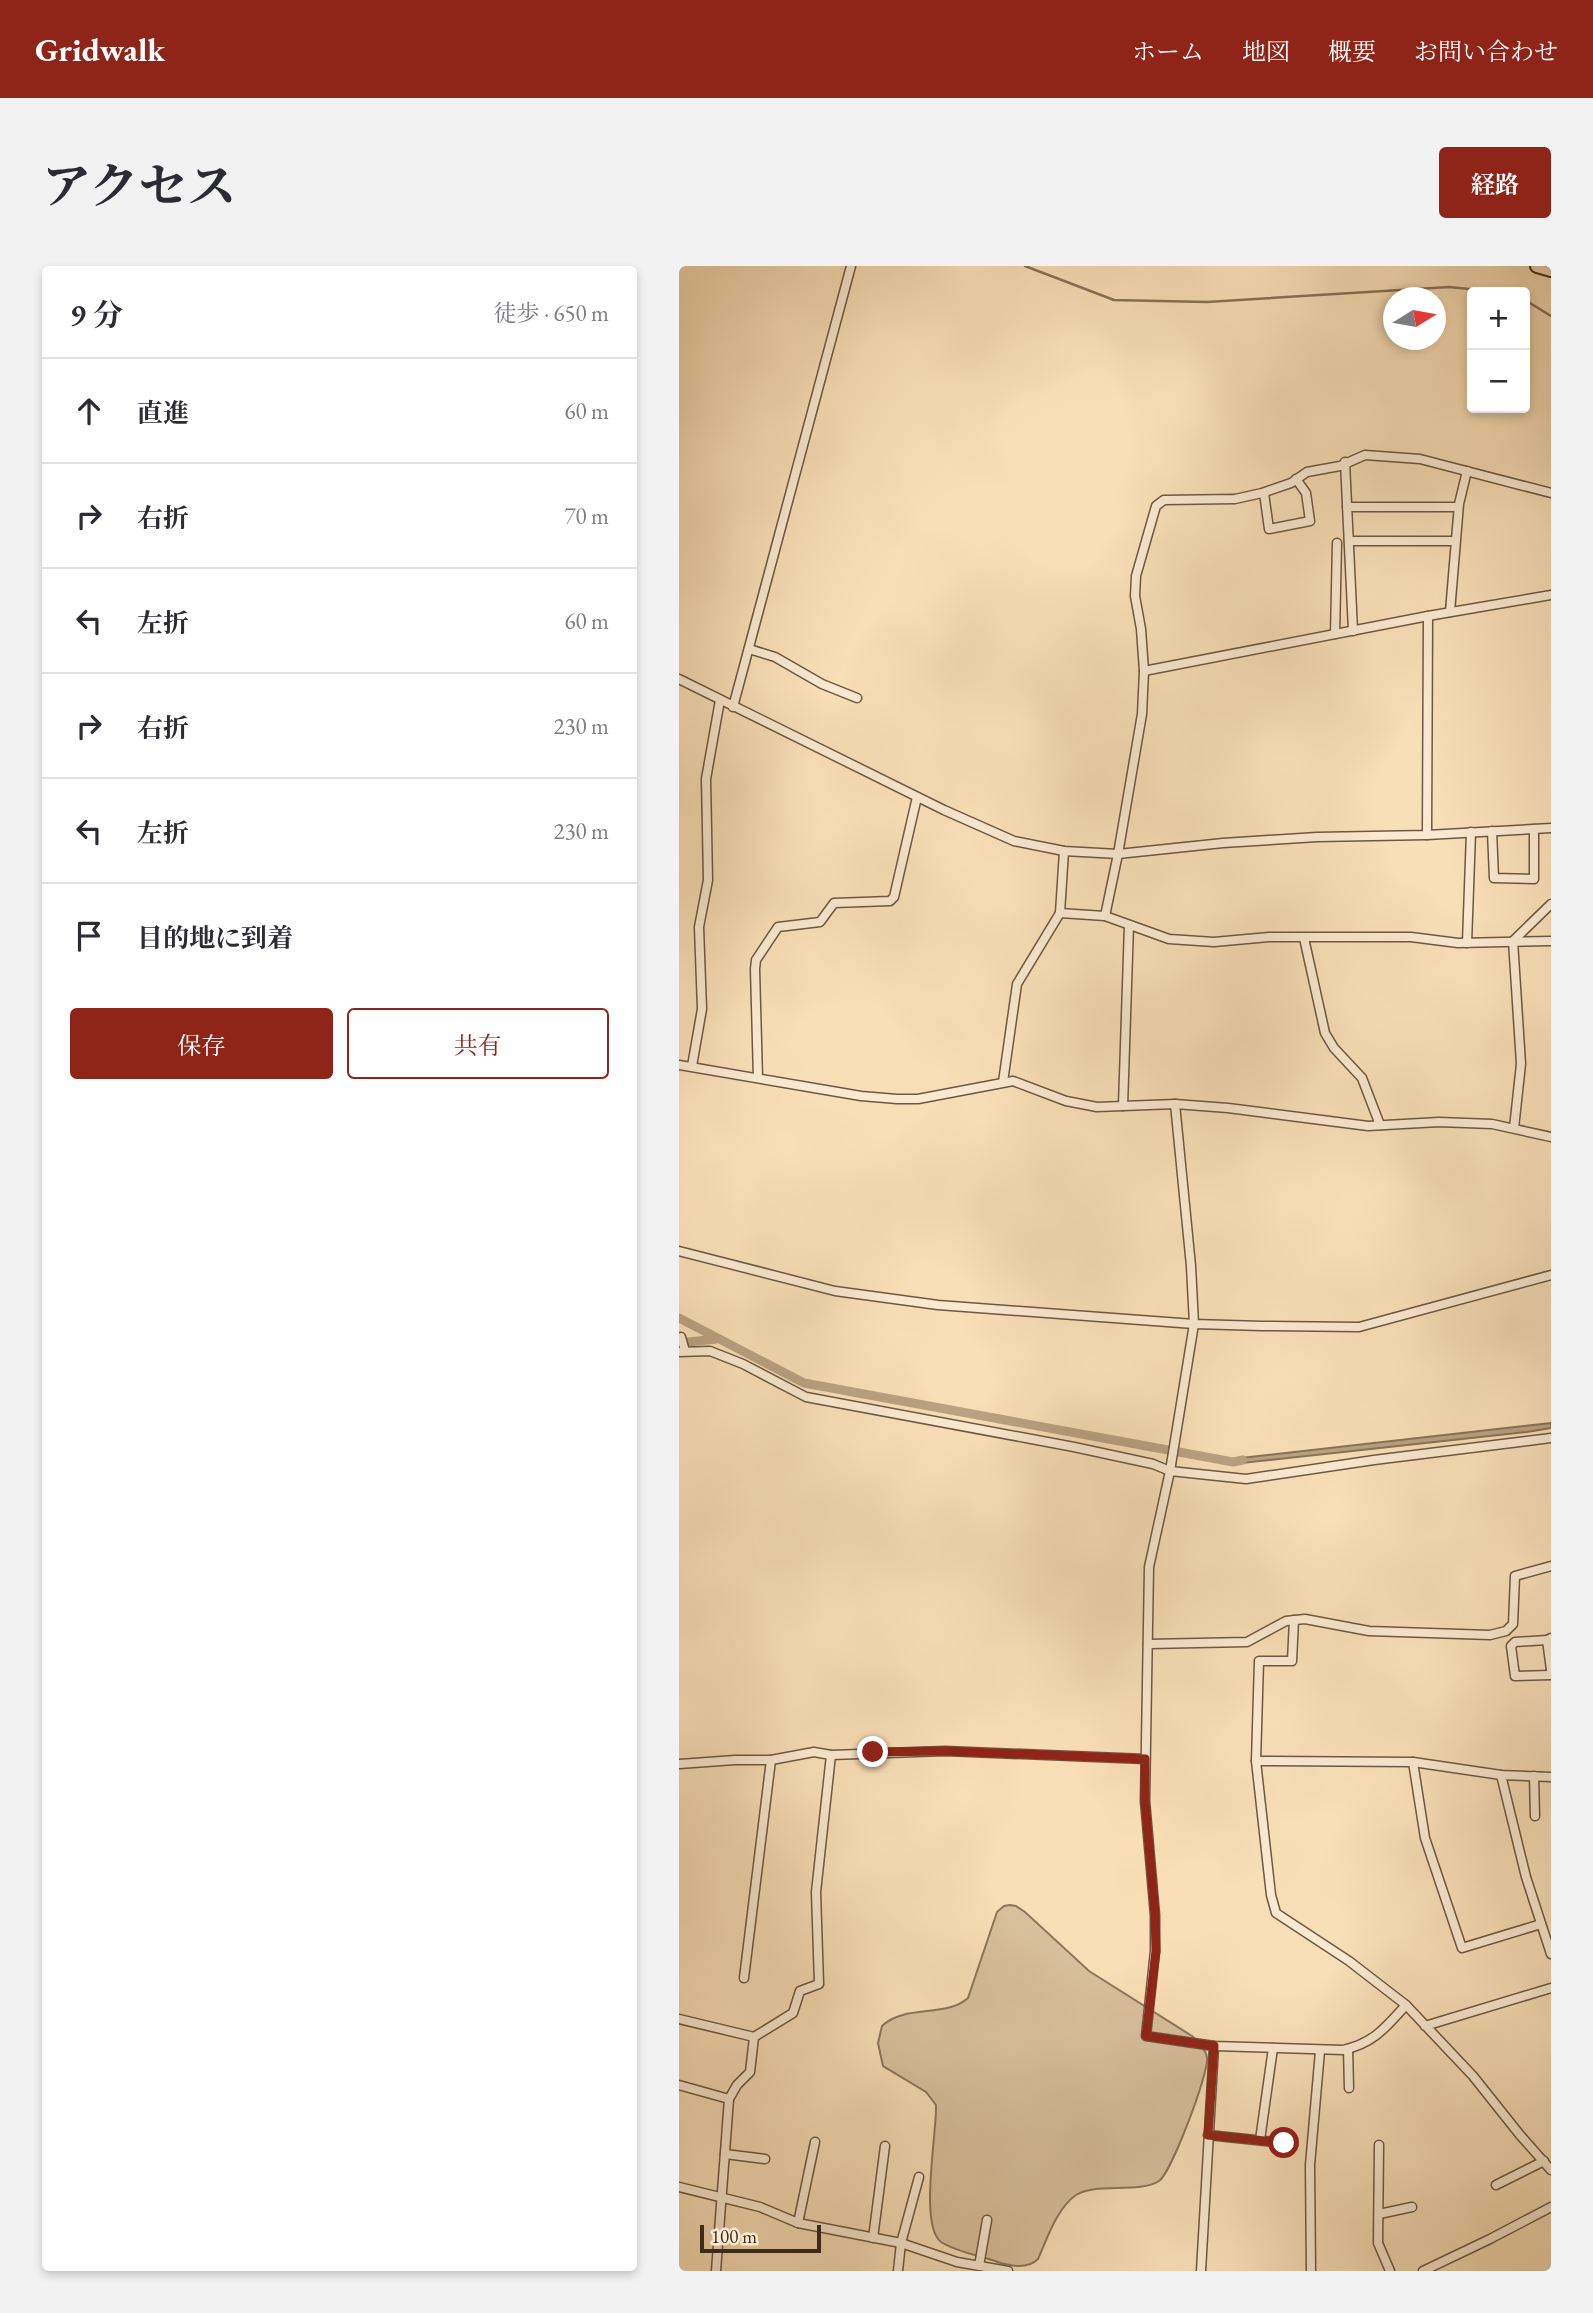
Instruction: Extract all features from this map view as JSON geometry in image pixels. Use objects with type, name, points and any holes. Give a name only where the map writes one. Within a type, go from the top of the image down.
[{"type":"highway","points":[[1537,266],[1551,270]]},
{"type":"street","points":[[733,707],[851,266]]},
{"type":"street","points":[[1105,916],[1142,714],[1144,671],[1135,587],[1146,535],[1156,506],[1164,500],[1235,499],[1264,493],[1307,472],[1340,466],[1365,455],[1420,459],[1551,493]]},
{"type":"street","points":[[1345,462],[1353,631]]},
{"type":"street","points":[[1450,612],[1458,507],[1467,471]]},
{"type":"street","points":[[1264,493],[1269,529],[1310,521],[1306,493],[1296,479]]},
{"type":"street","points":[[1347,508],[1458,507]]},
{"type":"street","points":[[1349,541],[1455,541]]},
{"type":"street","points":[[1335,634],[1337,543]]},
{"type":"street","points":[[1144,671],[1428,616],[1551,596]]},
{"type":"street","points":[[1427,835],[1428,616]]},
{"type":"street","points":[[749,649],[775,657],[822,684],[857,698]]},
{"type":"street","points":[[679,679],[917,797],[1014,841],[1064,852],[1118,854],[1223,843],[1551,828]]},
{"type":"street","points":[[692,1066],[702,1009],[699,927],[708,880],[706,779],[720,701]]},
{"type":"street","points":[[758,1078],[756,960],[778,927],[820,922],[834,902],[890,901],[894,897],[917,797]]},
{"type":"street","points":[[1492,831],[1494,878],[1534,879],[1534,829]]},
{"type":"street","points":[[1467,943],[1471,832]]},
{"type":"street","points":[[1003,1082],[1017,984],[1060,913],[1064,852]]},
{"type":"street","points":[[1514,1128],[1521,1064],[1513,941],[1551,904]]},
{"type":"street","points":[[1060,913],[1105,916],[1169,939],[1214,942],[1269,937],[1411,937],[1467,943],[1551,941]]},
{"type":"street","points":[[1123,1106],[1129,925]]},
{"type":"street","points":[[1304,937],[1325,1033],[1334,1048],[1362,1078],[1380,1125]]},
{"type":"street","points":[[679,1065],[861,1096],[897,1099],[918,1099],[1003,1082],[1020,1082],[1066,1101],[1097,1107],[1175,1104],[1368,1126],[1439,1122],[1492,1124],[1551,1137]]},
{"type":"street","points":[[1175,1104],[1194,1324],[1170,1471],[1149,1567],[1145,1801],[1156,1951],[1146,2036],[1214,2046],[1320,2051],[1347,2049],[1362,2046],[1378,2036],[1406,2005]]},
{"type":"street","points":[[679,1251],[835,1291],[937,1305],[1194,1324],[1359,1327],[1551,1275]]},
{"type":"street","points":[[681,1336],[682,1352],[710,1352],[743,1364],[806,1397],[1074,1447],[1153,1464],[1170,1471],[1246,1479],[1551,1438]]},
{"type":"street","points":[[1148,1644],[1247,1642],[1286,1621],[1305,1619],[1369,1631],[1490,1635],[1506,1631],[1513,1624],[1515,1576],[1551,1566]]},
{"type":"street","points":[[1294,1620],[1292,1661],[1259,1661],[1256,1760],[1271,1895],[1276,1913],[1349,1961],[1406,2005],[1473,2076],[1551,2170]]},
{"type":"street","points":[[1549,1639],[1551,1673],[1515,1676],[1511,1646],[1515,1642],[1549,1639]]},
{"type":"street","points":[[679,1764],[771,1760],[814,1752],[831,1755],[945,1751],[1145,1759]]},
{"type":"street","points":[[679,2019],[754,2037],[793,2013],[800,1991],[819,1984],[816,1892],[831,1755]]},
{"type":"street","points":[[744,1978],[771,1760]]},
{"type":"street","points":[[1256,1760],[1413,1762],[1501,1775],[1551,1777]]},
{"type":"street","points":[[1413,1762],[1425,1838],[1462,1948],[1541,1924]]},
{"type":"street","points":[[1501,1775],[1526,1877],[1551,1954]]},
{"type":"street","points":[[1534,1776],[1535,1816]]},
{"type":"street","points":[[1425,2026],[1551,1988]]},
{"type":"street","points":[[716,2271],[729,2099],[737,2085],[750,2072],[754,2037]]},
{"type":"street","points":[[1201,2271],[1214,2046]]},
{"type":"street","points":[[1261,2140],[1273,2048]]},
{"type":"street","points":[[1347,2049],[1349,2088]]},
{"type":"street","points":[[1311,2271],[1310,2165],[1320,2051]]},
{"type":"street","points":[[679,2085],[729,2099]]},
{"type":"street","points":[[1208,2135],[1284,2143]]},
{"type":"street","points":[[798,2223],[815,2142]]},
{"type":"street","points":[[1379,2145],[1378,2243],[1390,2271]]},
{"type":"street","points":[[873,2238],[885,2146]]},
{"type":"street","points":[[725,2154],[765,2159]]},
{"type":"street","points":[[1496,2185],[1544,2161]]},
{"type":"street","points":[[898,2271],[901,2244],[919,2177]]},
{"type":"street","points":[[679,2187],[760,2207],[798,2223],[901,2244],[957,2262],[1008,2271]]},
{"type":"street","points":[[1379,2214],[1412,2207]]},
{"type":"street","points":[[1423,2271],[1551,2207]]},
{"type":"street","points":[[979,2266],[987,2220]]},
{"type":"shaded area","points":[[1551,1423],[1551,1428],[1527,1432],[1233,1464],[1233,1459]]},
{"type":"shaded area","points":[[1010,1905],[1025,1912],[1089,1971],[1192,2036],[1207,2058],[1188,2122],[1172,2161],[1159,2181],[1140,2187],[1094,2189],[1076,2195],[1058,2216],[1038,2259],[1022,2266],[1003,2264],[953,2248],[941,2242],[935,2233],[930,2199],[936,2105],[926,2092],[883,2066],[878,2043],[882,2026],[891,2019],[949,2008],[968,1998],[997,1912]]},
{"type":"waterway","points":[[1025,266],[1114,300],[1207,302],[1449,287],[1467,289]]},
{"type":"waterway","points":[[1530,303],[1551,316]]},
{"type":"waterway","points":[[679,1318],[804,1383],[1233,1462],[1243,1460]]},
{"type":"waterway","points":[[679,1343],[716,1339]]},
{"type":"route","points":[[873,1752],[945,1751],[1145,1759],[1145,1801],[1156,1951],[1146,2036],[1214,2046],[1208,2135],[1284,2143]]}]
